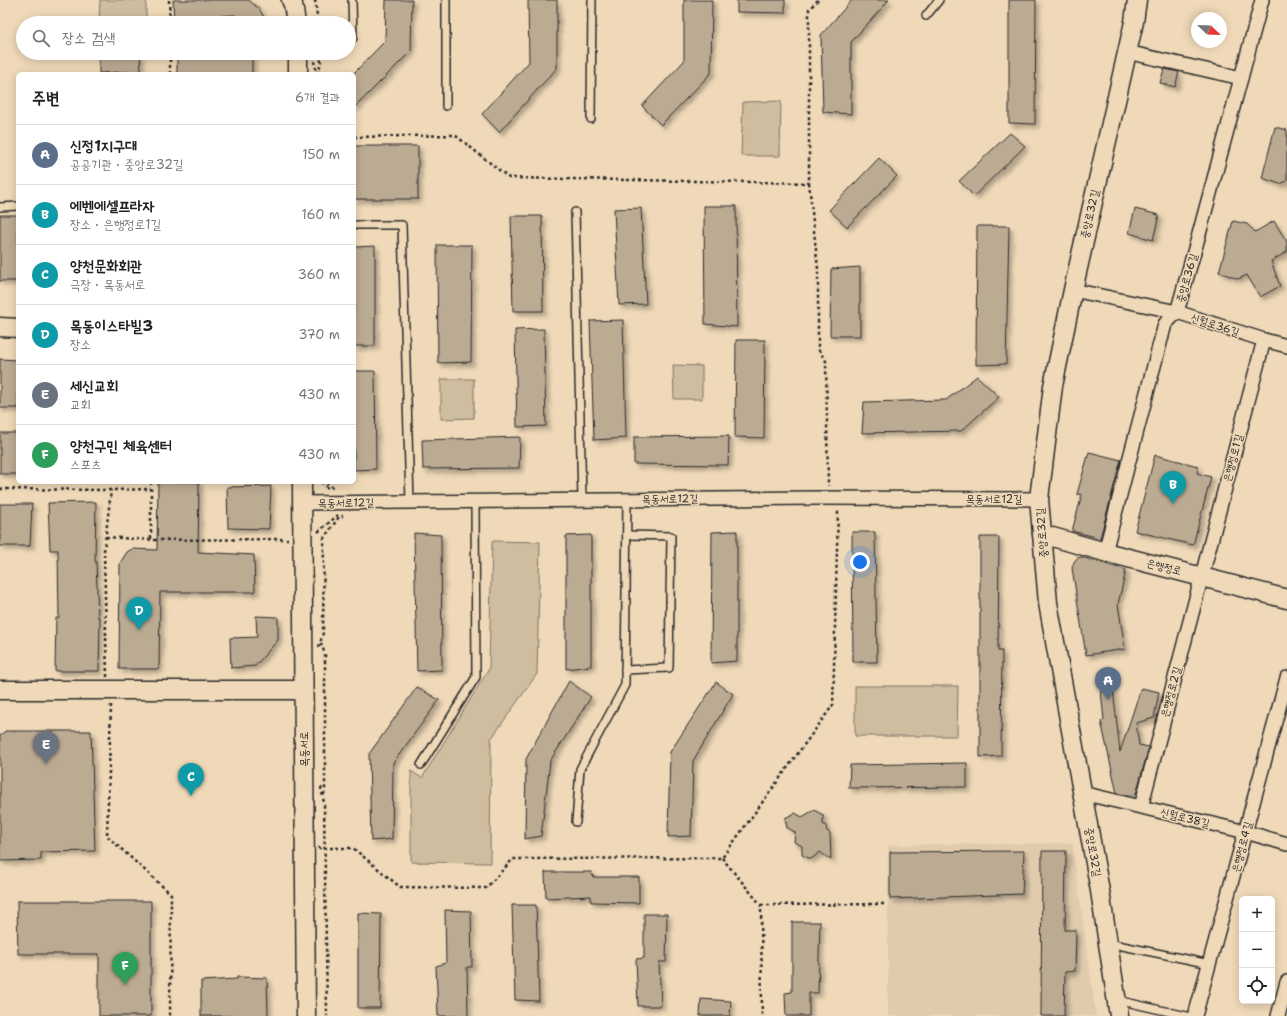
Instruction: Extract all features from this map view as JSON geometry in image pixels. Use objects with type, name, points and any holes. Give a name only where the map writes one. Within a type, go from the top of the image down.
[{"type":"street","points":[[291,0],[295,16]]},
{"type":"street","name":"중앙로32길","points":[[1118,1008],[1082,792],[1048,603],[1039,499],[1053,386],[1073,290],[1119,91],[1134,22],[1137,0]]},
{"type":"street","name":"중앙로36길","points":[[1105,552],[1165,324],[1177,312],[1262,0]]},
{"type":"street","points":[[1127,52],[1241,78]]},
{"type":"street","points":[[299,72],[304,60]]},
{"type":"street","name":"신월로36길","points":[[1073,290],[1177,312],[1287,346]]},
{"type":"street","points":[[0,328],[16,328]]},
{"type":"street","name":"은행정로1길","points":[[1202,576],[1264,340]]},
{"type":"street","name":"목동서로","points":[[302,484],[302,504],[310,539],[303,690],[315,850],[306,1016]]},
{"type":"street","name":"목동서로12길","points":[[302,504],[834,498],[1039,499]]},
{"type":"street","name":"은행정로","points":[[1042,534],[1105,552],[1287,599]]},
{"type":"street","name":"은행정로2길","points":[[1141,807],[1202,576]]},
{"type":"street","name":"은행정로4길","points":[[1195,1016],[1287,678]]},
{"type":"street","points":[[0,690],[303,690]]},
{"type":"street","name":"신월로38길","points":[[1082,792],[1246,832],[1287,844]]},
{"type":"street","points":[[1278,1016],[1287,982]]},
{"type":"lane","points":[[352,0],[352,16]]},
{"type":"lane","points":[[446,0],[446,106]]},
{"type":"lane","points":[[592,0],[592,119]]},
{"type":"lane","points":[[926,16],[939,0]]},
{"type":"lane","points":[[0,207],[16,206]]},
{"type":"lane","points":[[575,212],[582,500]]},
{"type":"lane","points":[[356,225],[402,225],[410,502]]},
{"type":"lane","points":[[576,822],[580,769],[625,685],[627,500]]},
{"type":"lane","points":[[421,765],[476,678],[476,502]]},
{"type":"lane","points":[[625,670],[669,668],[671,536],[627,535]]},
{"type":"lane","points":[[1108,943],[1210,964]]},
{"type":"lane","points":[[1118,1008],[1187,1016]]},
{"type":"path","points":[[169,0],[170,16]]},
{"type":"path","points":[[315,0],[317,16]]},
{"type":"path","points":[[722,858],[833,705],[834,498],[826,361],[818,349],[818,269],[809,184],[809,9],[818,0]]},
{"type":"path","points":[[170,60],[170,72]]},
{"type":"path","points":[[309,60],[317,72]]},
{"type":"path","points":[[318,72],[321,60]]},
{"type":"path","points":[[356,137],[455,134],[509,178],[809,184]]},
{"type":"path","points":[[151,484],[151,540]]},
{"type":"path","points":[[106,537],[151,540],[310,539],[339,515],[333,493],[323,484]]},
{"type":"path","points":[[319,649],[323,633],[324,538],[339,517],[349,515],[350,503],[350,495],[338,493],[328,484]]},
{"type":"path","points":[[0,489],[111,490],[151,488]]},
{"type":"path","points":[[111,490],[104,551],[107,678],[111,690],[108,836],[172,894],[170,1016]]},
{"type":"path","points":[[319,636],[325,654],[325,792],[320,802],[320,809]]},
{"type":"path","points":[[320,785],[324,803],[327,1016]]},
{"type":"path","points":[[315,850],[325,848],[353,848],[400,887],[486,888],[513,859],[722,858]]},
{"type":"path","points":[[722,858],[761,905],[762,1016]]},
{"type":"path","points":[[761,905],[884,904]]},
{"type":"shaded area","points":[[100,0],[146,0],[146,16],[99,16]]},
{"type":"shaded area","points":[[781,101],[780,156],[741,156],[743,102]]},
{"type":"shaded area","points":[[673,365],[702,366],[702,399],[674,399]]},
{"type":"shaded area","points":[[441,379],[474,379],[474,418],[441,419]]},
{"type":"shaded area","points":[[492,541],[540,542],[537,674],[491,739],[490,863],[411,862],[411,771],[422,778],[489,669]]},
{"type":"shaded area","points":[[855,686],[958,686],[957,736],[855,736]]},
{"type":"shaded area","points":[[1072,843],[1096,1016],[888,1016],[888,845]]},
{"type":"building","points":[[173,0],[249,0],[260,10],[263,16],[235,15],[174,16]]},
{"type":"building","points":[[386,0],[412,0],[411,51],[356,106],[355,72],[385,41]]},
{"type":"building","points":[[528,0],[557,0],[557,68],[499,132],[482,114],[529,62]]},
{"type":"building","points":[[684,0],[712,0],[711,73],[661,125],[642,106],[684,61]]},
{"type":"building","points":[[737,0],[785,0],[785,13],[737,12]]},
{"type":"building","points":[[852,0],[889,0],[851,42],[851,114],[823,112],[821,35]]},
{"type":"building","points":[[1009,0],[1036,0],[1035,124],[1009,123]]},
{"type":"building","points":[[99,60],[140,60],[141,71],[99,72]]},
{"type":"building","points":[[177,60],[252,60],[252,72],[177,72]]},
{"type":"building","points":[[1164,69],[1179,72],[1175,87],[1160,83]]},
{"type":"building","points":[[1275,127],[1287,130],[1287,181],[1280,184],[1262,178]]},
{"type":"building","points":[[1010,133],[1025,146],[974,196],[959,181]]},
{"type":"building","points":[[356,146],[418,146],[418,199],[356,199]]},
{"type":"building","points":[[879,158],[897,176],[847,227],[829,210]]},
{"type":"building","points":[[704,206],[736,206],[737,327],[705,324]]},
{"type":"building","points":[[641,208],[646,304],[619,305],[614,209]]},
{"type":"building","points":[[1135,209],[1159,215],[1153,240],[1129,233]]},
{"type":"building","points":[[0,215],[16,215],[16,281],[0,281]]},
{"type":"building","points":[[511,216],[542,216],[543,311],[513,311]]},
{"type":"building","points":[[1233,221],[1247,224],[1255,232],[1274,221],[1287,242],[1287,252],[1271,261],[1280,286],[1260,297],[1247,275],[1238,279],[1219,272]]},
{"type":"building","points":[[977,226],[1009,226],[1006,364],[976,365]]},
{"type":"building","points":[[437,245],[472,245],[471,362],[438,363]]},
{"type":"building","points":[[375,246],[375,346],[356,346],[356,247]]},
{"type":"building","points":[[860,267],[860,336],[830,336],[831,269]]},
{"type":"building","points":[[623,320],[626,438],[594,440],[590,321]]},
{"type":"building","points":[[544,329],[546,426],[517,427],[515,330]]},
{"type":"building","points":[[736,340],[765,340],[764,438],[735,437]]},
{"type":"building","points":[[0,359],[16,360],[16,408],[0,408]]},
{"type":"building","points":[[356,371],[375,371],[376,469],[356,470]]},
{"type":"building","points":[[977,376],[999,397],[961,431],[862,433],[864,402],[946,400]]},
{"type":"building","points":[[0,433],[16,433],[16,474],[0,474]]},
{"type":"building","points":[[729,436],[728,465],[634,464],[634,437]]},
{"type":"building","points":[[520,437],[519,468],[423,469],[422,440]]},
{"type":"building","points":[[1089,452],[1121,460],[1100,538],[1072,531],[1082,495],[1077,494]]},
{"type":"building","points":[[1155,455],[1198,466],[1197,473],[1211,477],[1193,545],[1135,531]]},
{"type":"building","points":[[158,484],[199,484],[198,552],[254,555],[255,592],[160,592],[159,669],[119,669],[120,563],[127,552],[132,549],[157,550]]},
{"type":"building","points":[[271,486],[269,529],[228,528],[227,487]]},
{"type":"building","points":[[96,502],[95,561],[98,618],[100,618],[99,671],[55,671],[56,618],[59,618],[58,550],[50,550],[48,503]]},
{"type":"building","points":[[0,504],[32,504],[30,546],[0,546]]},
{"type":"building","points":[[737,531],[737,661],[711,663],[712,532]]},
{"type":"building","points":[[852,532],[875,532],[877,662],[853,662]]},
{"type":"building","points":[[414,533],[441,535],[442,670],[417,671]]},
{"type":"building","points":[[591,535],[591,666],[566,669],[566,536]]},
{"type":"building","points":[[980,537],[999,537],[998,651],[1002,651],[1001,756],[980,757]]},
{"type":"building","points":[[1081,557],[1126,570],[1118,604],[1125,649],[1086,655],[1072,568],[1077,558]]},
{"type":"building","points":[[256,616],[278,617],[278,640],[255,666],[231,668],[230,638],[257,637]]},
{"type":"building","points":[[569,681],[591,697],[550,761],[541,836],[525,839],[526,759]]},
{"type":"building","points":[[716,682],[733,694],[693,761],[691,836],[668,837],[670,752]]},
{"type":"building","points":[[417,687],[439,700],[393,763],[392,839],[371,841],[369,754]]},
{"type":"building","points":[[1141,688],[1159,692],[1154,718],[1136,723],[1139,745],[1149,747],[1136,794],[1124,795],[1117,793],[1101,721],[1104,720],[1101,691],[1113,689],[1120,752]]},
{"type":"building","points":[[5,731],[91,731],[95,851],[41,852],[41,860],[0,861],[0,736]]},
{"type":"building","points":[[967,763],[967,787],[849,788],[850,765]]},
{"type":"building","points":[[814,810],[823,815],[823,824],[830,833],[831,860],[820,852],[811,859],[802,855],[802,846],[794,842],[795,832],[787,828],[785,818],[795,813],[802,817]]},
{"type":"building","points":[[1024,851],[1022,894],[890,899],[890,852]]},
{"type":"building","points":[[1042,851],[1066,851],[1065,930],[1076,930],[1075,971],[1065,972],[1064,1016],[1041,1016]]},
{"type":"building","points":[[545,872],[591,872],[593,877],[639,877],[639,903],[591,902],[591,896],[546,898]]},
{"type":"building","points":[[17,901],[151,901],[151,1016],[99,1016],[99,954],[18,954]]},
{"type":"building","points":[[512,905],[536,905],[539,1001],[515,1000]]},
{"type":"building","points":[[445,910],[471,911],[472,967],[467,967],[468,1016],[438,1016],[436,966],[446,963]]},
{"type":"building","points":[[358,913],[381,914],[380,1008],[358,1008]]},
{"type":"building","points":[[644,914],[667,914],[666,962],[659,962],[661,1006],[638,1006],[636,959],[644,958]]},
{"type":"building","points":[[792,922],[820,922],[818,993],[809,993],[809,1016],[786,1016],[785,993],[792,992]]},
{"type":"building","points":[[237,977],[267,978],[268,1016],[201,1016],[201,981],[237,979]]},
{"type":"building","points":[[701,999],[731,1001],[730,1016],[700,1016]]},
{"type":"place","name":"에벤에셀프라자","points":[[1173,504]]},
{"type":"place","name":"목동이스타빌3","points":[[139,630]]},
{"type":"place","name":"신정1지구대","points":[[1108,700]]},
{"type":"place","name":"세신교회","points":[[46,764]]},
{"type":"place","name":"양천문화회관","points":[[191,796]]},
{"type":"place","name":"양천구민 체육센터","points":[[125,985]]}]
